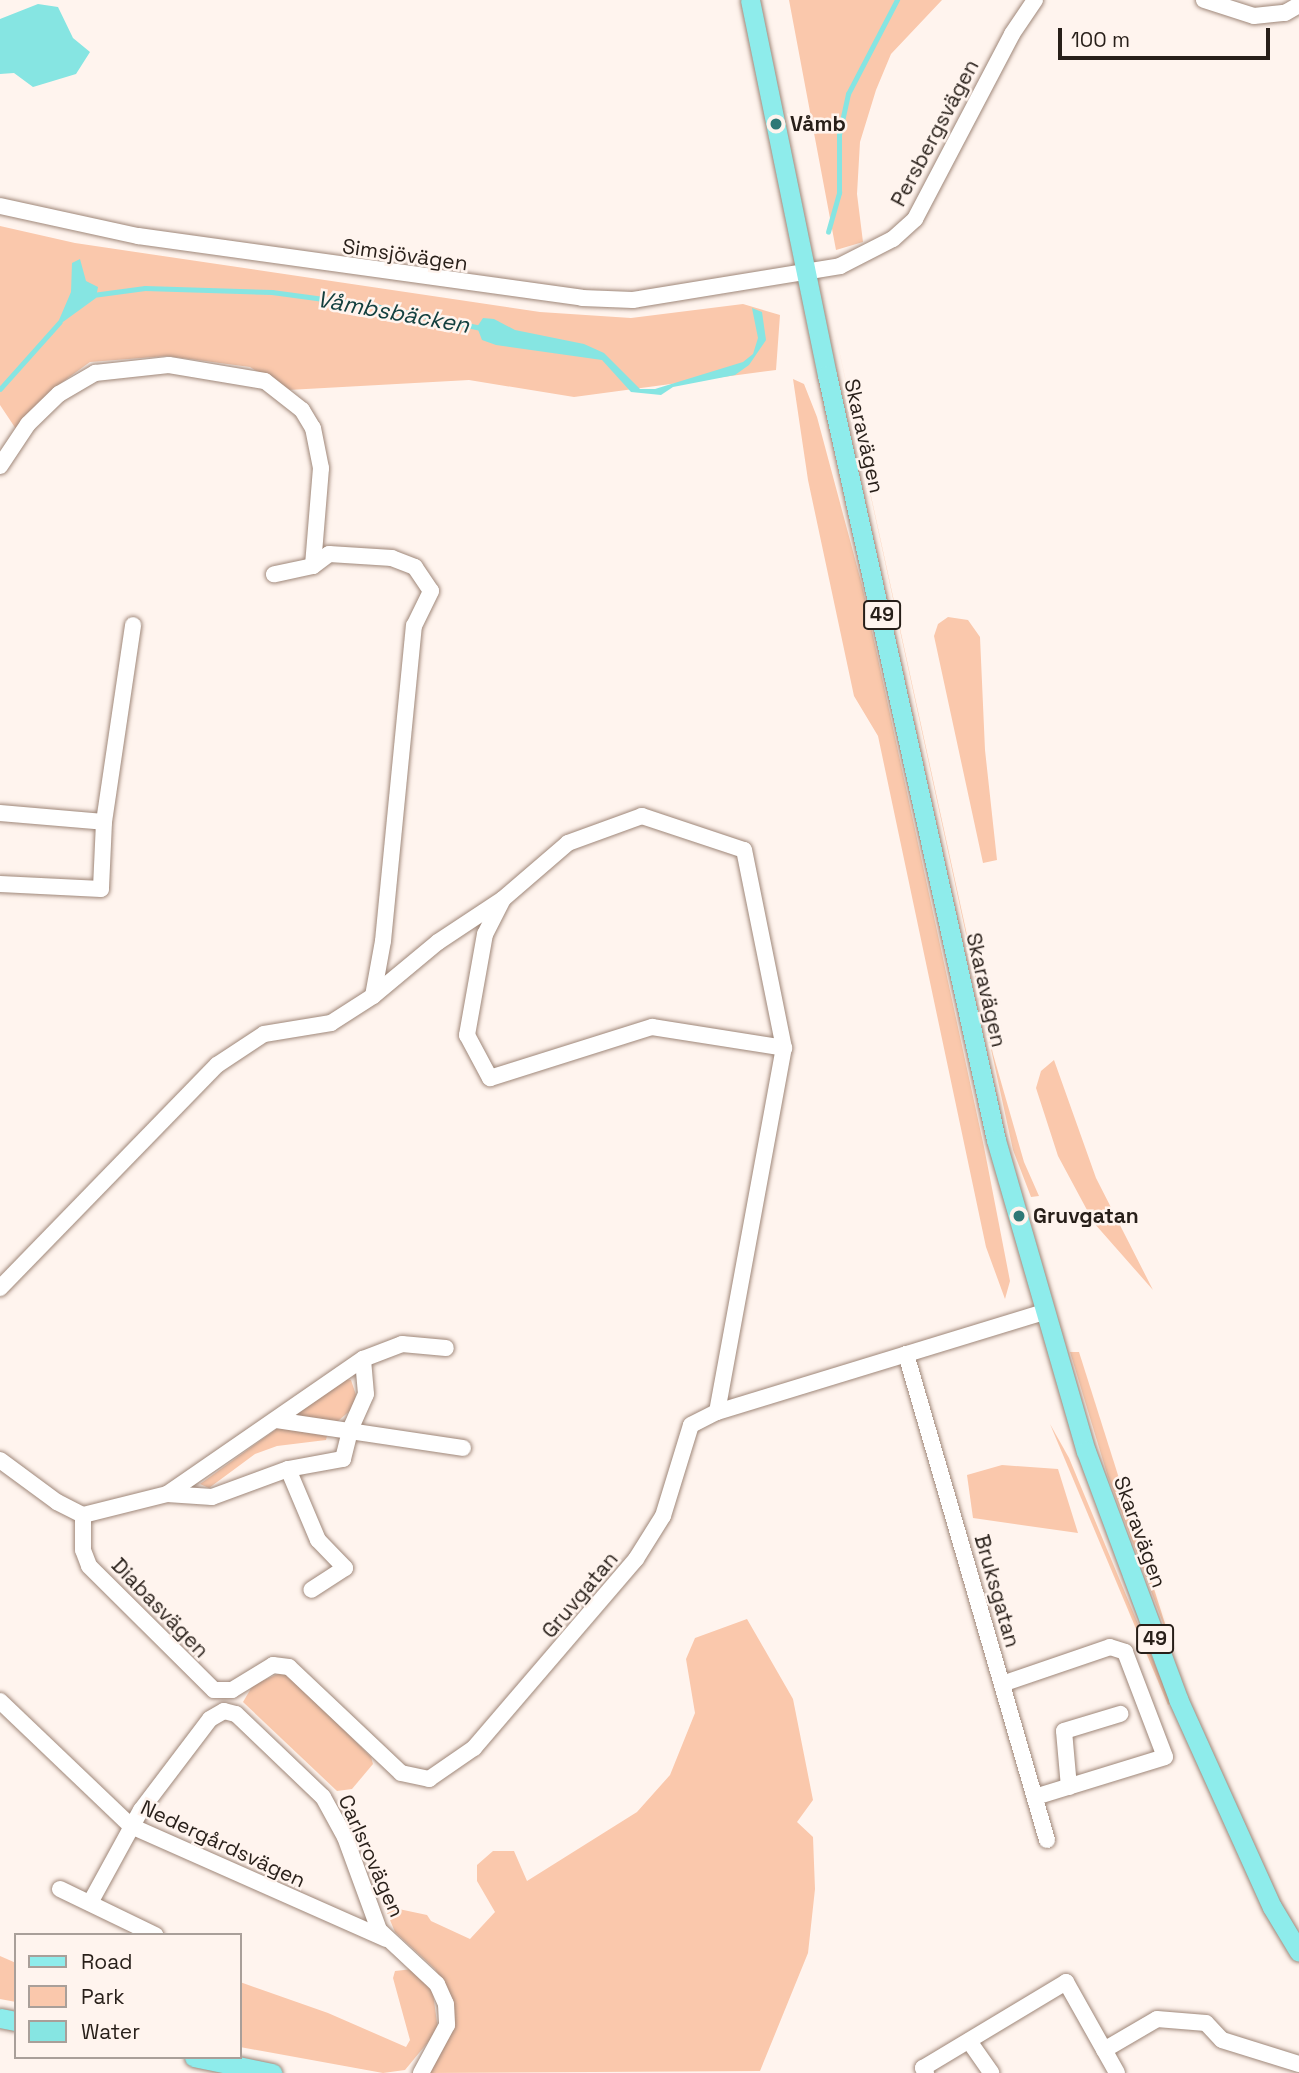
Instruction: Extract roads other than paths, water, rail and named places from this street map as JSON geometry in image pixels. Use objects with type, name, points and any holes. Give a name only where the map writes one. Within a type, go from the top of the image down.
[{"type":"main road","name":"Skaravägen","points":[[750,0],[996,1140],[1086,1451],[1178,1699],[1272,1907],[1299,1952]]},
{"type":"main road","points":[[204,2059],[272,2073]]},
{"type":"street","name":"Persbergsvägen","points":[[807,272],[865,257],[915,219],[1012,34],[1035,0]]},
{"type":"street","points":[[1204,0],[1254,16],[1284,13],[1299,5]]},
{"type":"street","name":"Simsjövägen","points":[[0,206],[138,236],[582,298],[633,300],[807,272]]},
{"type":"street","points":[[0,466],[28,424],[59,394],[94,373],[169,365],[265,381],[302,410],[318,446],[320,501],[313,566]]},
{"type":"street","points":[[274,574],[313,566],[330,554],[392,558],[415,567],[431,591],[414,626],[383,941],[373,996]]},
{"type":"street","points":[[0,884],[101,889],[104,822],[133,625]]},
{"type":"street","points":[[0,813],[104,822]]},
{"type":"street","points":[[0,1289],[217,1065],[264,1034],[331,1023],[373,996],[438,942],[503,899],[568,843],[642,816],[744,850],[784,1048],[716,1412]]},
{"type":"street","points":[[503,899],[485,934],[467,1035],[490,1078],[652,1027],[784,1048]]},
{"type":"street","name":"Gruvgatan","points":[[223,1692],[273,1665],[289,1667],[401,1773],[421,1779],[446,1772],[474,1748],[533,1684],[636,1559],[663,1516],[684,1438],[691,1426],[716,1412],[1045,1312]]},
{"type":"street","points":[[167,1494],[363,1359],[402,1343],[446,1348]]},
{"type":"street","name":"Bruksgatan","points":[[906,1354],[1047,1840]]},
{"type":"street","points":[[0,1460],[83,1515],[167,1494],[212,1497],[288,1469],[343,1459],[350,1430],[366,1394],[363,1359]]},
{"type":"street","points":[[276,1420],[463,1448]]},
{"type":"street","points":[[288,1469],[318,1540],[345,1568],[312,1590]]},
{"type":"street","name":"Diabasvägen","points":[[83,1515],[83,1550],[89,1566],[201,1680],[223,1692]]},
{"type":"street","points":[[1002,1684],[1110,1647],[1125,1652],[1165,1757],[1035,1797]]},
{"type":"street","name":"Nedergårdsvägen","points":[[0,1701],[131,1826],[386,1939]]},
{"type":"street","name":"Carlsrovägen","points":[[131,1826],[210,1719],[224,1711],[243,1719],[323,1797],[386,1939],[431,1975],[446,2004],[443,2036],[421,2073]]},
{"type":"street","points":[[1069,1787],[1064,1731],[1120,1714]]},
{"type":"street","points":[[90,1903],[131,1826]]},
{"type":"street","points":[[60,1889],[151,1933]]},
{"type":"street","points":[[926,2073],[923,2068],[1066,1983],[1117,2073]]},
{"type":"street","points":[[1104,2050],[1157,2019],[1206,2023],[1222,2040],[1299,2064]]},
{"type":"street","points":[[969,2041],[990,2073]]},
{"type":"water","points":[[38,4],[58,7],[73,38],[90,52],[76,74],[33,87],[14,73],[0,74],[0,19]]},
{"type":"water","points":[[80,259],[86,281],[98,287],[96,298],[56,327],[71,292],[72,263]]},
{"type":"water","points":[[752,308],[762,312],[766,340],[749,365],[735,375],[673,387],[661,395],[631,392],[602,360],[496,345],[482,340],[477,327],[483,318],[494,319],[515,330],[584,344],[604,353],[640,389],[655,389],[743,362],[753,354],[758,338]]},
{"type":"waterway","points":[[828,232],[839,193],[839,135],[848,94],[897,0]]},
{"type":"waterway","name":"Våmbsbäcken","points":[[93,295],[145,288],[272,292],[375,306],[481,328]]},
{"type":"waterway","name":"Våmbsbäcken","points":[[0,389],[59,323]]},
{"type":"place","name":"Våmb","points":[[776,124]]},
{"type":"place","name":"Gruvgatan","points":[[1019,1216]]}]
